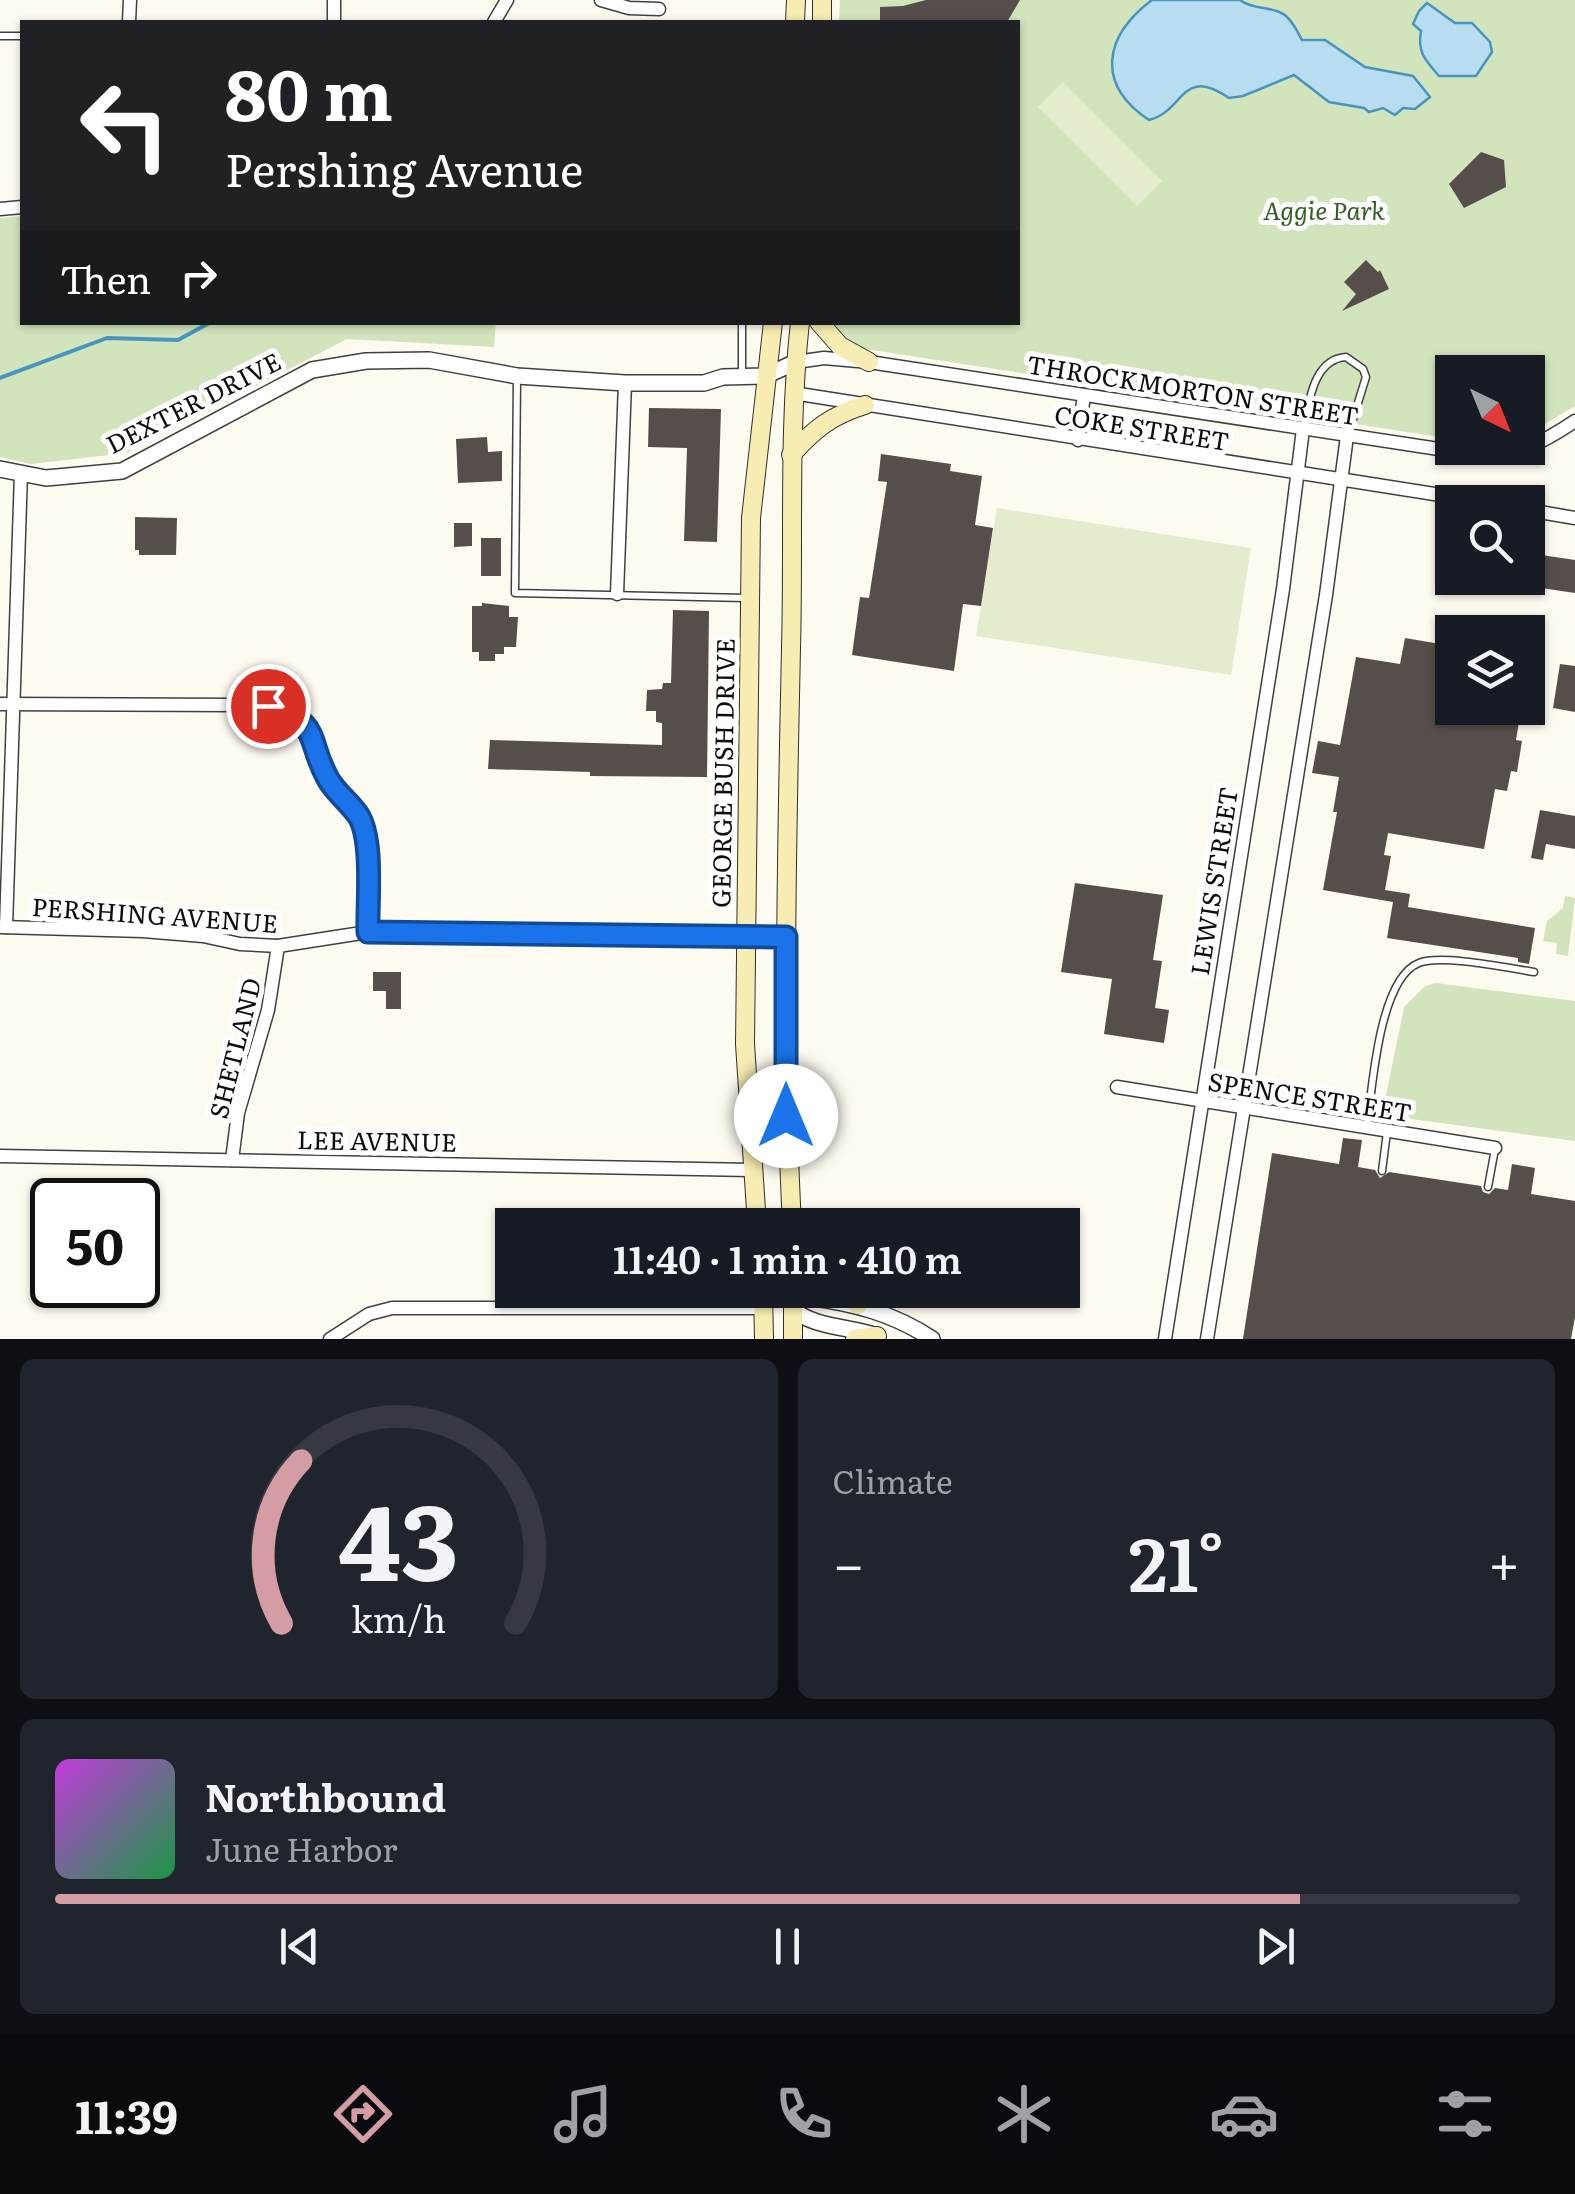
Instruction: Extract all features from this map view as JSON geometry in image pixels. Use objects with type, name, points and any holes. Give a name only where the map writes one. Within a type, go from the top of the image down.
[{"type":"main road","name":"GEORGE BUSH DRIVE","points":[[755,1208],[745,1044],[751,518],[773,325]]},
{"type":"main road","points":[[793,1208],[786,1116],[786,937],[793,582],[791,455],[800,325]]},
{"type":"main road","points":[[821,325],[840,346],[869,362]]},
{"type":"main road","points":[[791,455],[815,428],[838,413],[865,405]]},
{"type":"main road","points":[[764,1308],[764,1339]]},
{"type":"main road","points":[[792,1310],[793,1339]]},
{"type":"main road","points":[[855,1339],[881,1338]]},
{"type":"street","points":[[601,0],[629,8],[659,10]]},
{"type":"street","name":"THROCKMORTON STREET","points":[[796,362],[824,358],[869,362],[1496,456],[1534,446],[1575,421]]},
{"type":"street","name":"DEXTER DRIVE","points":[[0,469],[46,478],[122,471],[312,370],[366,361],[429,360],[478,372],[625,382],[704,383],[723,377],[766,376]]},
{"type":"street","points":[[766,376],[796,362]]},
{"type":"street","points":[[766,376],[793,393]]},
{"type":"street","points":[[617,594],[625,382]]},
{"type":"street","name":"COKE STREET","points":[[793,393],[1435,494]]},
{"type":"street","points":[[1078,440],[1084,395]]},
{"type":"street","name":"LEWIS STREET","points":[[1165,1339],[1283,589],[1303,429]]},
{"type":"street","points":[[1207,1339],[1348,436]]},
{"type":"street","points":[[3,927],[6,704],[21,473]]},
{"type":"street","points":[[1545,513],[1575,518]]},
{"type":"street","points":[[6,704],[268,706],[294,714],[307,725],[336,790],[360,818],[366,836],[368,932]]},
{"type":"street","name":"PERSHING AVENUE","points":[[3,927],[143,931],[278,946],[368,932],[786,937]]},
{"type":"street","name":"SHETLAND","points":[[232,1160],[238,1113],[268,1010],[278,946]]},
{"type":"street","name":"SPENCE STREET","points":[[1117,1087],[1495,1148]]},
{"type":"street","name":"LEE AVENUE","points":[[0,1156],[752,1170]]},
{"type":"street","points":[[330,1339],[368,1314],[392,1308],[495,1306]]},
{"type":"street","points":[[787,1308],[807,1321],[832,1323],[881,1338]]},
{"type":"street","points":[[867,1308],[891,1316],[932,1339]]},
{"type":"lane","points":[[742,325],[742,377]]},
{"type":"lane","points":[[1303,429],[1318,375],[1328,362],[1346,357],[1358,363],[1366,377],[1348,436]]},
{"type":"lane","points":[[516,376],[515,593],[750,598]]},
{"type":"lane","points":[[1367,1128],[1385,1008],[1406,973],[1419,962],[1460,962],[1534,972]]},
{"type":"lane","points":[[1382,1170],[1387,1131]]},
{"type":"lane","points":[[1488,1187],[1495,1148]]},
{"type":"green space","name":"Aggie Park","points":[[840,0],[1575,0],[1575,406],[1545,424],[1545,355],[1435,355],[1435,436],[852,347],[824,325],[1020,325],[1020,20],[839,20]]},
{"type":"green space","points":[[1063,82],[1162,181],[1137,206],[1038,107]]},
{"type":"green space","points":[[20,216],[20,325],[496,325],[494,347],[347,339],[127,453],[31,464],[0,457],[0,218]]},
{"type":"green space","points":[[997,508],[1251,548],[1231,675],[976,636]]},
{"type":"green space","points":[[1565,896],[1575,898],[1568,956],[1556,954],[1557,943],[1543,941],[1547,921],[1563,908]]},
{"type":"green space","points":[[1436,983],[1575,1001],[1575,1141],[1382,1115],[1404,1007],[1425,986]]},
{"type":"water","points":[[1152,0],[1240,0],[1277,11],[1290,20],[1302,40],[1325,40],[1365,67],[1413,76],[1430,97],[1415,109],[1403,108],[1395,115],[1383,108],[1369,112],[1329,102],[1294,75],[1229,98],[1213,89],[1192,88],[1161,115],[1149,120],[1120,91],[1112,60],[1124,29]]},
{"type":"water","points":[[1427,3],[1455,23],[1472,23],[1490,42],[1492,52],[1476,76],[1439,76],[1426,60],[1420,45],[1421,31],[1413,24]]},
{"type":"building","points":[[926,0],[1020,0],[1008,20],[880,20],[880,7]]},
{"type":"building","points":[[1481,152],[1504,160],[1506,187],[1464,208],[1449,184]]},
{"type":"building","points":[[1366,260],[1380,270],[1389,289],[1342,311],[1356,294],[1344,282]]},
{"type":"building","points":[[649,408],[721,409],[717,542],[684,541],[687,448],[648,447]]},
{"type":"building","points":[[487,437],[488,452],[502,451],[502,481],[458,483],[456,439]]},
{"type":"building","points":[[881,454],[951,464],[950,471],[982,476],[975,525],[993,528],[981,606],[963,604],[954,671],[852,655],[860,597],[869,598],[887,482],[878,481]]},
{"type":"building","points":[[135,517],[177,518],[176,555],[139,555],[139,550],[135,550]]},
{"type":"building","points":[[454,523],[472,523],[472,546],[454,547]]},
{"type":"building","points":[[481,538],[501,538],[501,576],[481,576]]},
{"type":"building","points":[[1545,556],[1575,560],[1575,593],[1545,589]]},
{"type":"building","points":[[472,606],[509,606],[509,617],[518,617],[516,647],[504,647],[504,654],[495,654],[495,661],[479,661],[479,652],[472,652]]},
{"type":"building","points":[[673,610],[709,611],[707,777],[590,776],[590,772],[488,769],[490,740],[662,745],[662,723],[656,722],[656,711],[646,711],[647,690],[662,689],[663,683],[671,683]]},
{"type":"building","points":[[1405,638],[1435,643],[1435,725],[1518,725],[1516,740],[1522,741],[1517,772],[1511,771],[1507,791],[1495,789],[1484,849],[1388,833],[1384,855],[1391,856],[1385,890],[1410,894],[1408,907],[1535,928],[1529,964],[1518,962],[1518,958],[1387,938],[1393,902],[1323,890],[1339,777],[1312,773],[1318,741],[1340,745],[1356,657],[1400,664]]},
{"type":"building","points":[[1560,664],[1575,666],[1575,712],[1553,708]]},
{"type":"building","points":[[1540,810],[1575,816],[1575,849],[1546,844],[1543,860],[1531,858]]},
{"type":"building","points":[[1075,883],[1163,895],[1153,960],[1162,961],[1155,1008],[1169,1010],[1164,1043],[1104,1034],[1112,979],[1061,972]]},
{"type":"building","points":[[373,972],[401,972],[401,1009],[386,1009],[386,991],[373,991]]},
{"type":"building","points":[[1343,1138],[1362,1140],[1358,1167],[1375,1170],[1380,1178],[1389,1172],[1481,1186],[1489,1194],[1495,1188],[1508,1190],[1512,1164],[1535,1168],[1531,1194],[1575,1201],[1575,1317],[1571,1339],[1243,1339],[1272,1153],[1339,1164]]},
{"type":"waterway","points":[[0,378],[107,338],[178,340],[206,325]]},
{"type":"route","points":[[268,706],[294,714],[307,725],[326,775],[360,818],[366,836],[368,932],[786,937],[786,1116]]}]
